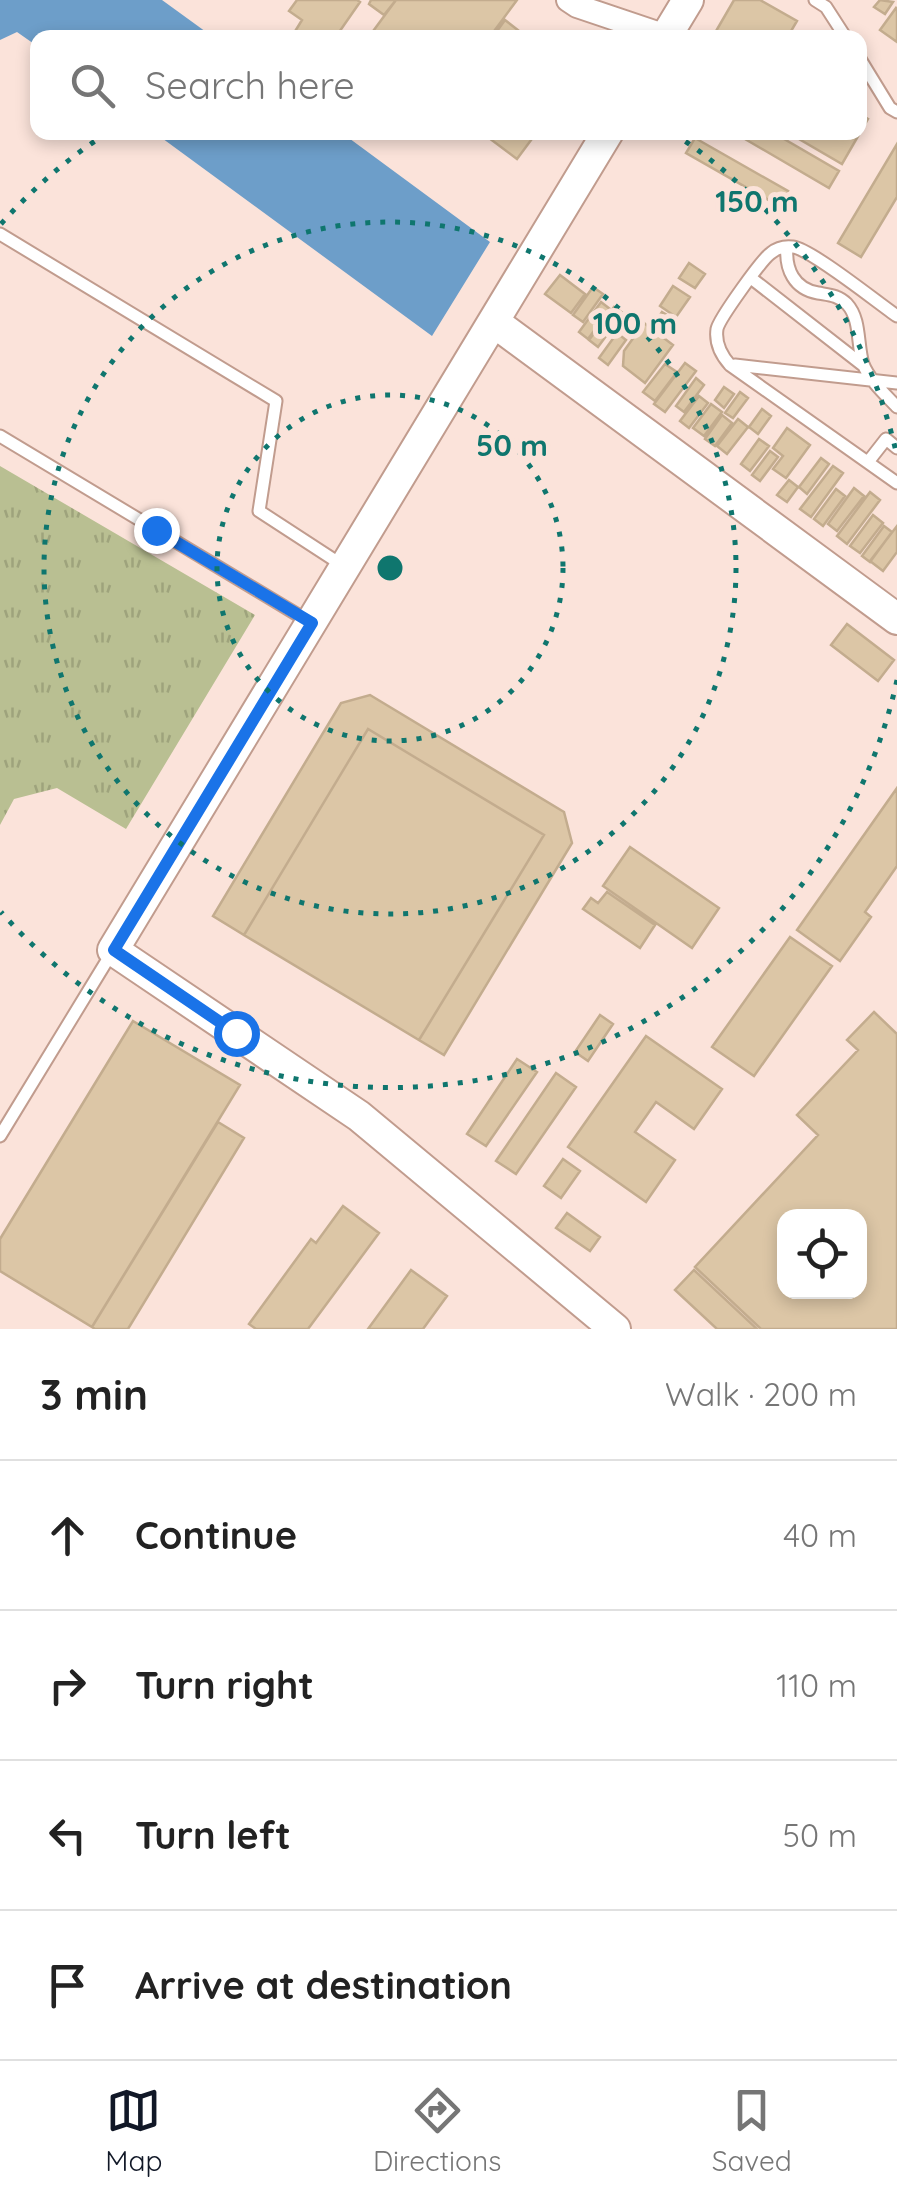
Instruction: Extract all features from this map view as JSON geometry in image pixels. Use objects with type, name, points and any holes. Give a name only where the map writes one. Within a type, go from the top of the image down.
[{"type":"street","points":[[568,0],[646,30]]},
{"type":"street","points":[[670,30],[688,0]]},
{"type":"street","points":[[603,140],[114,950],[358,1116],[615,1329]]},
{"type":"street","points":[[494,322],[897,619]]},
{"type":"lane","points":[[815,0],[826,7],[841,30]]},
{"type":"lane","points":[[867,70],[890,108],[897,112]]},
{"type":"lane","points":[[0,234],[276,401],[260,511],[346,567]]},
{"type":"lane","points":[[787,247],[788,270],[798,284],[812,292],[835,296],[851,310],[864,366]]},
{"type":"lane","points":[[897,316],[808,252],[787,247],[767,256],[718,328],[719,348],[730,364],[897,483]]},
{"type":"lane","points":[[751,278],[864,366],[897,407]]},
{"type":"lane","points":[[730,364],[897,383]]},
{"type":"lane","points":[[0,436],[312,623]]},
{"type":"lane","points":[[868,462],[886,439],[897,448]]},
{"type":"lane","points":[[0,1136],[114,950]]},
{"type":"green space","points":[[0,466],[255,615],[126,829],[57,788],[14,799],[0,825]]},
{"type":"water","points":[[0,0],[162,0],[203,30],[30,30],[30,41],[17,32],[0,40]]},
{"type":"water","points":[[165,140],[352,140],[490,242],[432,336]]},
{"type":"building","points":[[297,0],[360,2],[341,30],[296,30],[302,20],[289,11]]},
{"type":"building","points":[[371,0],[396,0],[384,15],[369,4]]},
{"type":"building","points":[[396,0],[517,0],[495,30],[374,30]]},
{"type":"building","points":[[734,0],[760,0],[797,21],[792,30],[717,30]]},
{"type":"building","points":[[880,0],[893,2],[885,14],[874,7]]},
{"type":"building","points":[[897,9],[897,42],[880,30]]},
{"type":"building","points":[[505,20],[518,30],[498,30]]},
{"type":"building","points":[[492,140],[531,140],[517,159]]},
{"type":"building","points":[[694,140],[699,140],[788,191],[779,206],[686,153]]},
{"type":"building","points":[[747,140],[786,140],[839,171],[829,188]]},
{"type":"building","points":[[801,140],[856,140],[842,164]]},
{"type":"building","points":[[897,144],[897,197],[861,257],[838,243]]},
{"type":"building","points":[[689,263],[705,274],[695,288],[679,278]]},
{"type":"building","points":[[560,275],[585,294],[571,313],[545,294]]},
{"type":"building","points":[[673,286],[690,297],[676,317],[660,306]]},
{"type":"building","points":[[593,287],[603,294],[583,322],[573,315]]},
{"type":"building","points":[[601,302],[610,309],[588,339],[579,332]]},
{"type":"building","points":[[614,307],[623,313],[598,347],[589,340]]},
{"type":"building","points":[[662,312],[677,321],[669,334],[654,324]]},
{"type":"building","points":[[644,323],[673,345],[645,383],[623,366],[624,351]]},
{"type":"building","points":[[617,333],[626,340],[608,365],[599,358]]},
{"type":"building","points":[[685,363],[696,371],[665,412],[654,404]]},
{"type":"building","points":[[665,364],[677,372],[655,401],[643,392]]},
{"type":"building","points":[[696,378],[704,385],[684,412],[676,406]]},
{"type":"building","points":[[724,387],[734,394],[724,408],[715,400]]},
{"type":"building","points":[[740,392],[748,398],[733,418],[725,413]]},
{"type":"building","points":[[699,396],[708,403],[689,428],[680,421]]},
{"type":"building","points":[[711,404],[722,412],[704,436],[693,428]]},
{"type":"building","points":[[762,409],[771,416],[758,434],[749,427]]},
{"type":"building","points":[[722,415],[732,423],[715,446],[705,439]]},
{"type":"building","points":[[738,419],[748,427],[727,454],[717,446]]},
{"type":"building","points":[[787,428],[810,445],[786,478],[773,469],[783,456],[773,448]]},
{"type":"building","points":[[759,439],[769,446],[750,471],[741,464]]},
{"type":"building","points":[[770,451],[778,457],[760,481],[752,475]]},
{"type":"building","points":[[821,458],[829,464],[807,494],[799,487]]},
{"type":"building","points":[[833,466],[843,473],[811,517],[800,509]]},
{"type":"building","points":[[789,480],[798,487],[787,502],[777,495]]},
{"type":"building","points":[[854,488],[864,496],[837,531],[828,524]]},
{"type":"building","points":[[836,489],[845,496],[823,526],[814,519]]},
{"type":"building","points":[[870,492],[880,500],[847,544],[837,536]]},
{"type":"building","points":[[873,515],[883,523],[860,553],[850,546]]},
{"type":"building","points":[[884,526],[892,532],[870,562],[862,556]]},
{"type":"building","points":[[897,526],[897,552],[883,571],[870,561]]},
{"type":"building","points":[[847,624],[894,660],[878,681],[831,645]]},
{"type":"building","points":[[370,695],[564,812],[572,843],[444,1055],[419,1040],[544,835],[368,729],[244,935],[213,916],[341,703]]},
{"type":"building","points":[[368,729],[544,835],[419,1040],[244,935]]},
{"type":"building","points":[[897,788],[897,866],[865,912],[871,917],[840,961],[797,930]]},
{"type":"building","points":[[630,847],[719,908],[692,948],[603,886]]},
{"type":"building","points":[[607,892],[655,925],[640,948],[583,909],[591,898],[598,903]]},
{"type":"building","points":[[790,937],[832,966],[754,1076],[712,1047]]},
{"type":"building","points":[[874,1012],[897,1034],[897,1329],[761,1329],[695,1267],[818,1135],[797,1115],[858,1050],[847,1040]]},
{"type":"building","points":[[600,1015],[613,1024],[588,1061],[575,1052]]},
{"type":"building","points":[[133,1021],[240,1085],[92,1327],[0,1271],[0,1239]]},
{"type":"building","points":[[646,1036],[722,1089],[694,1129],[656,1102],[635,1132],[675,1160],[646,1202],[568,1147]]},
{"type":"building","points":[[517,1059],[537,1072],[486,1146],[467,1134]]},
{"type":"building","points":[[556,1073],[576,1087],[516,1174],[496,1161]]},
{"type":"building","points":[[218,1122],[244,1138],[128,1329],[95,1329],[92,1327]]},
{"type":"building","points":[[563,1159],[580,1171],[561,1198],[544,1186]]},
{"type":"building","points":[[343,1206],[379,1233],[308,1329],[256,1329],[249,1324],[311,1239],[316,1243]]},
{"type":"building","points":[[567,1213],[600,1237],[590,1251],[556,1228]]},
{"type":"building","points":[[411,1270],[447,1296],[423,1329],[368,1329]]},
{"type":"building","points":[[694,1270],[757,1329],[717,1329],[675,1290]]},
{"type":"route","points":[[156,530],[312,623],[114,950],[236,1033]]}]
